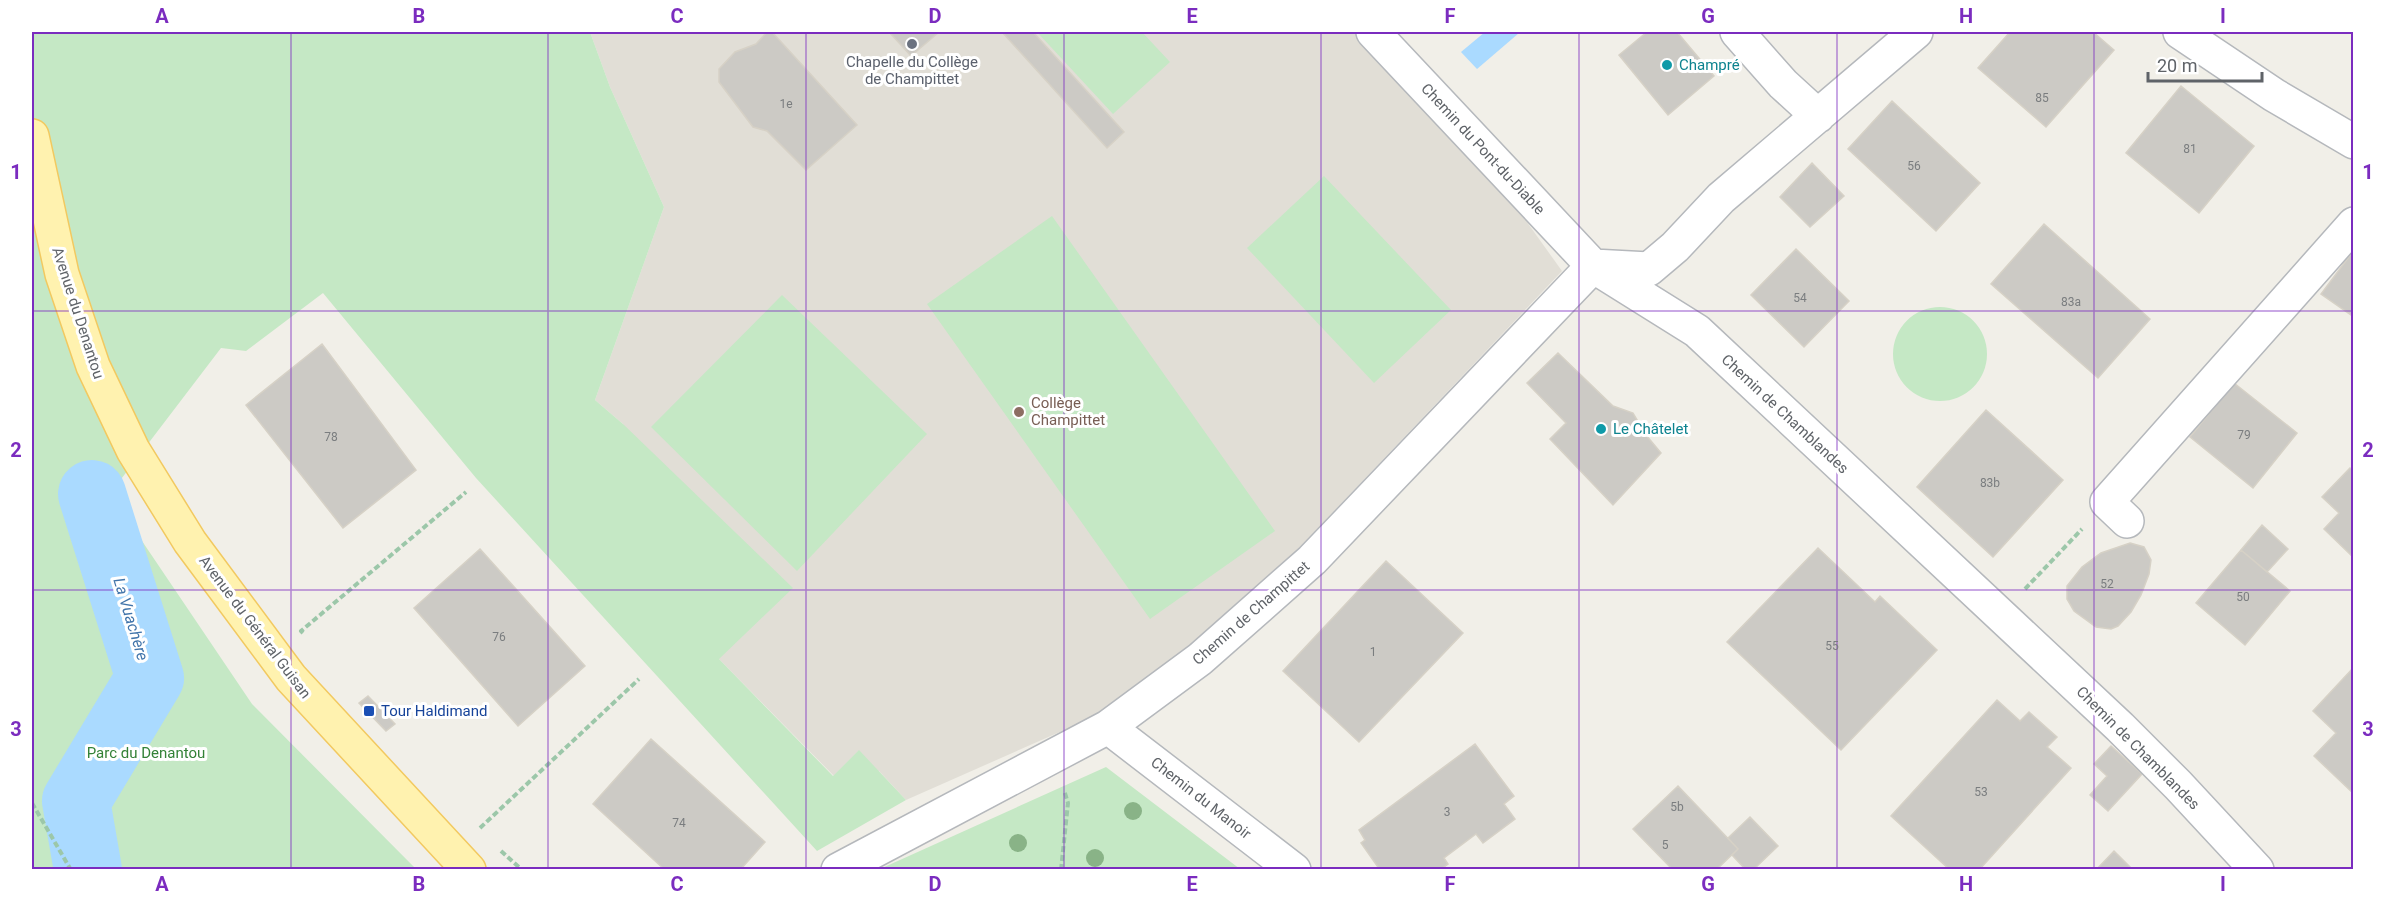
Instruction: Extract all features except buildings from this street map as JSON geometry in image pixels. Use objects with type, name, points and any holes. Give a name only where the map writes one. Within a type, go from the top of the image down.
[{"type":"main road","name":"Avenue du Denantou","points":[[32,136],[62,274],[93,366],[133,450]]},
{"type":"main road","name":"Avenue du Général Guisan","points":[[133,450],[190,542],[291,678],[463,866]]},
{"type":"street","name":"Chemin du Pont-du-Diable","points":[[1373,32],[1593,266]]},
{"type":"street","points":[[1737,32],[1783,84],[1818,116]]},
{"type":"street","points":[[1593,266],[1649,269],[1675,247],[1721,198],[1916,32]]},
{"type":"street","points":[[2180,32],[2274,95],[2354,142]]},
{"type":"street","points":[[2117,512],[2354,224]]},
{"type":"street","name":"Chemin de Chamblandes","points":[[1593,266],[1697,331],[2120,727],[2257,870]]},
{"type":"street","name":"Chemin de Champittet","points":[[838,870],[1108,727],[1200,659],[1312,560],[1593,266]]},
{"type":"street","name":"Chemin du Manoir","points":[[1108,727],[1294,870]]},
{"type":"path","points":[[301,630],[466,492]]},
{"type":"path","points":[[2000,616],[2117,512]]},
{"type":"path","points":[[477,831],[639,679]]},
{"type":"path","points":[[1055,754],[1068,803],[1060,870]]},
{"type":"path","points":[[32,803],[70,870]]},
{"type":"shaded area","name":"Collège Champittet","points":[[590,32],[1353,32],[1496,179],[1562,271],[1262,587],[1195,644],[1105,712],[906,800],[879,771],[834,776],[718,658],[623,424],[595,400],[664,207],[610,87]]},
{"type":"green space","name":"Parc du Denantou","points":[[32,32],[590,32],[610,87],[664,207],[595,400],[623,424],[793,588],[719,659],[833,776],[859,750],[906,800],[817,851],[476,478],[323,293],[246,351],[221,348],[112,491],[142,541],[252,704],[416,869],[32,869]]},
{"type":"green space","points":[[1037,32],[1142,32],[1170,62],[1113,114]]},
{"type":"green space","points":[[1324,176],[1451,310],[1374,383],[1247,248]]},
{"type":"green space","points":[[1052,216],[1275,531],[1150,619],[927,304]]},
{"type":"green space","points":[[782,295],[927,434],[797,571],[651,427]]},
{"type":"green space","points":[[1940,307],[1958,310],[1973,321],[1984,336],[1987,354],[1984,372],[1973,387],[1958,398],[1940,401],[1922,398],[1907,387],[1896,372],[1893,354],[1896,336],[1907,321],[1922,310]]},
{"type":"green space","points":[[1106,767],[1240,869],[880,869]]},
{"type":"water","points":[[1485,32],[1519,33],[1477,69],[1461,52]]},
{"type":"waterway","name":"La Vuachère","points":[[88,870],[76,801],[150,678],[92,494]]},
{"type":"place","name":"Chapelle du Collège de Champittet","points":[[912,44]]},
{"type":"place","name":"Champré","points":[[1667,65]]},
{"type":"place","name":"Collège Champittet","points":[[1019,412]]},
{"type":"place","name":"Le Châtelet","points":[[1601,429]]},
{"type":"place","name":"Tour Haldimand","points":[[369,711]]}]
